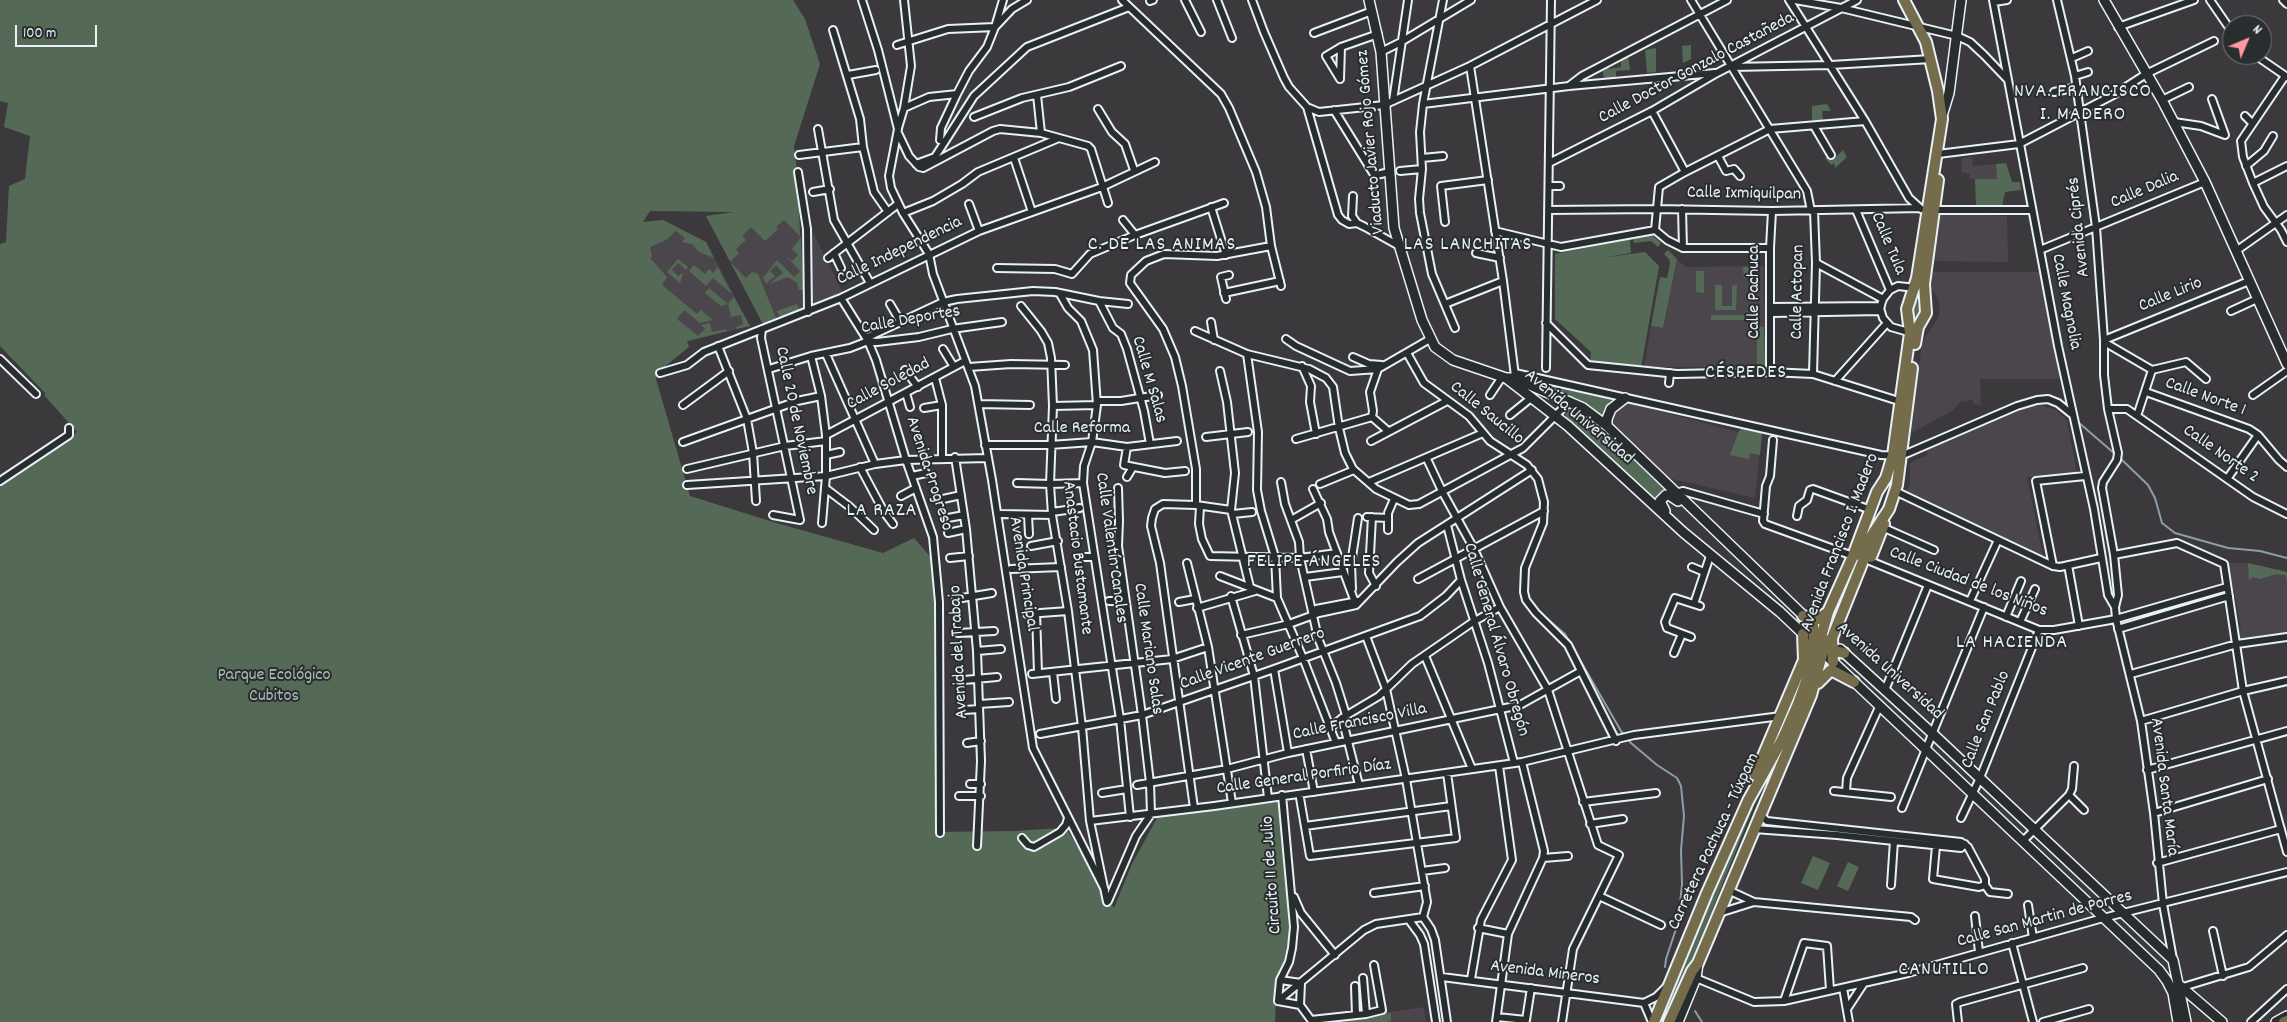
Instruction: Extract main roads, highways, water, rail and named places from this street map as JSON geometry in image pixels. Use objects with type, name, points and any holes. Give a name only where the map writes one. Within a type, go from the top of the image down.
[{"type":"main road","name":"Viaducto Javier Rojo Gómez","points":[[1369,0],[1378,34],[1389,103],[1390,172],[1394,228],[1409,282],[1430,339],[1443,355],[1453,360],[1510,378]]},
{"type":"main road","name":"Avenida Francisco I. Madero","points":[[1904,0],[1919,26],[1931,59],[1942,119],[1938,154],[1935,159],[1919,288],[1926,313],[1913,333]]},
{"type":"main road","points":[[1942,119],[1949,92],[1961,0]]},
{"type":"main road","points":[[2108,1],[2118,26],[2162,100],[2205,182],[2287,364]]},
{"type":"main road","name":"Avenida Francisco I. Madero","points":[[1824,644],[1828,612],[1853,556],[1877,492],[1886,478],[1896,455],[1913,333],[1906,309],[1919,288],[1933,223],[1929,208]]},
{"type":"main road","name":"Avenida Universidad","points":[[1510,378],[1710,556],[1780,612],[1802,634]]},
{"type":"main road","name":"Avenida Universidad","points":[[1510,378],[1570,401],[1607,426],[1809,621]]},
{"type":"main road","points":[[1607,426],[1607,419],[1611,409],[1626,398]]},
{"type":"main road","name":"Avenida Francisco I. Madero","points":[[1824,644],[1827,631],[1857,560],[1889,509],[1899,474],[1896,455]]},
{"type":"main road","points":[[1872,534],[1886,478]]},
{"type":"main road","points":[[1683,532],[1660,504],[1666,495],[1674,498],[1704,527],[1714,531]]},
{"type":"main road","points":[[1824,644],[1870,561],[1889,509]]},
{"type":"main road","points":[[1809,621],[1818,619],[1828,612]]},
{"type":"main road","points":[[1802,634],[1808,631],[1809,621]]},
{"type":"main road","points":[[1809,621],[1834,663]]},
{"type":"main road","points":[[1802,634],[1844,654]]},
{"type":"main road","points":[[1748,801],[1751,786],[1804,660],[1802,634]]},
{"type":"main road","name":"Carretera Pachuca - Túxpam","points":[[1669,1022],[1692,971],[1698,963],[1814,687],[1824,644]]},
{"type":"main road","name":"Carretera Pachuca - Túxpam","points":[[1653,1022],[1748,801],[1775,752],[1824,644]]},
{"type":"main road","points":[[1834,663],[1838,655],[1844,654]]},
{"type":"main road","name":"Avenida Universidad","points":[[1844,654],[2017,812],[2173,960],[2181,986]]},
{"type":"main road","name":"Avenida Universidad","points":[[1834,663],[2159,970],[2173,993],[2178,1022]]},
{"type":"main road","points":[[1814,687],[1831,670],[1854,682]]},
{"type":"main road","points":[[1746,846],[1751,820],[1767,781],[1775,752]]},
{"type":"main road","points":[[2005,824],[2017,812]]},
{"type":"main road","name":"Carretera Pachuca - Túxpam","points":[[1678,1022],[1696,978],[1698,963]]},
{"type":"main road","points":[[2181,986],[2186,1022]]},
{"type":"main road","points":[[2181,986],[2222,1022]]},
{"type":"main road","points":[[2276,1022],[2287,1016]]},
{"type":"waterway","points":[[2078,422],[2115,454]]},
{"type":"waterway","points":[[2119,457],[2148,485],[2155,498],[2162,523],[2175,533],[2228,548],[2260,551],[2287,558]]},
{"type":"waterway","points":[[1544,616],[1565,634],[1621,731],[1631,743],[1657,765],[1677,778],[1681,786],[1684,816],[1681,850],[1682,884],[1678,923],[1665,967]]},
{"type":"waterway","points":[[1695,1011],[1702,1022]]},
{"type":"district","name":"NVA. FRANCISCO I. MADERO","points":[[2083,104]]},
{"type":"district","name":"C. DE LAS ANIMAS","points":[[1162,246]]},
{"type":"district","name":"LAS LANCHITAS","points":[[1468,246]]},
{"type":"district","name":"CÉSPEDES","points":[[1746,374]]},
{"type":"district","name":"LA RAZA","points":[[882,512]]},
{"type":"district","name":"FELIPE ÁNGELES","points":[[1314,563]]},
{"type":"district","name":"LA HACIENDA","points":[[2012,644]]},
{"type":"district","name":"CANUTILLO","points":[[1944,971]]},
{"type":"park label","name":"Parque Ecológico Cubitos","points":[[274,688]]}]
